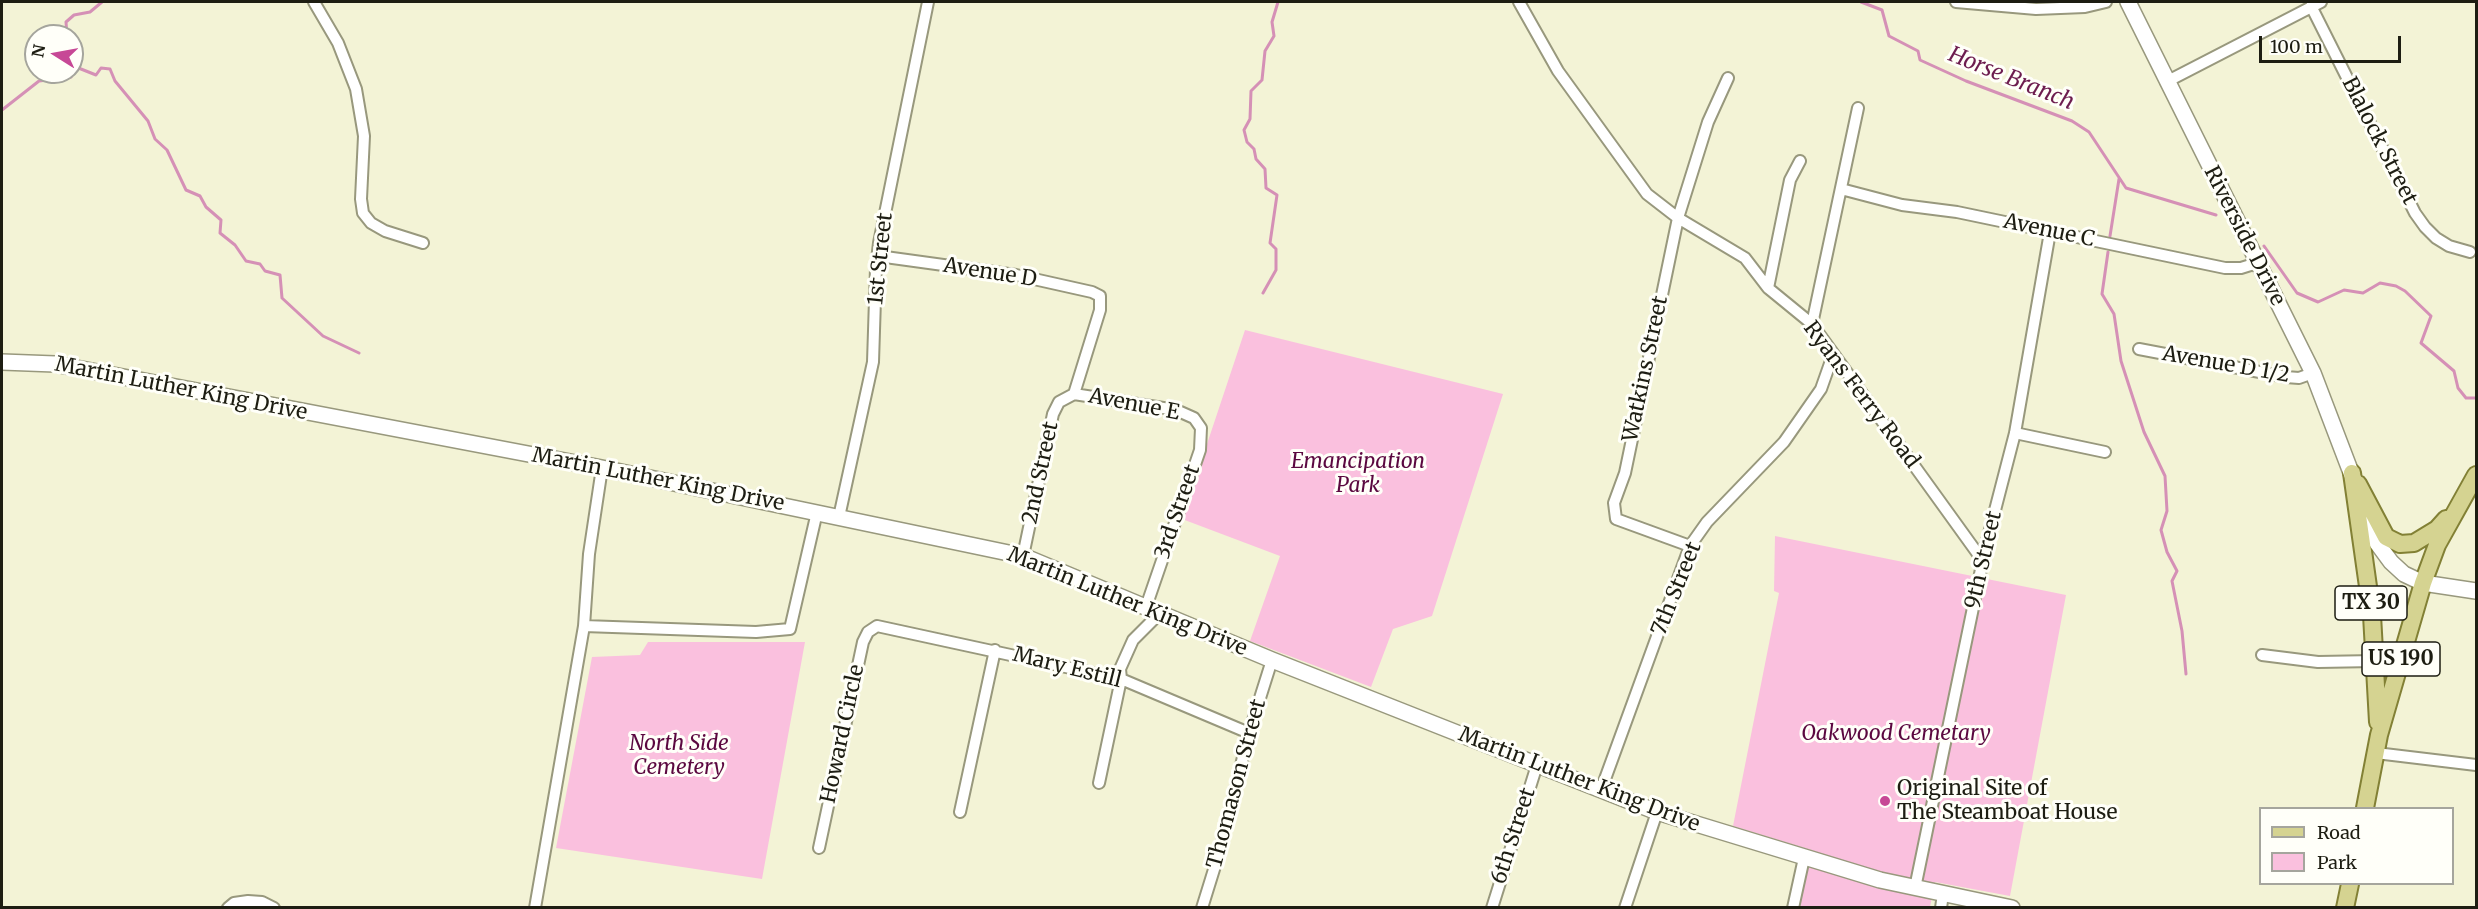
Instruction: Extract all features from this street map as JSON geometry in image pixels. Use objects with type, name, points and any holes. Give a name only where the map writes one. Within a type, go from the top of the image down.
[{"type":"main road","points":[[2352,473],[2386,537],[2400,544],[2414,543],[2437,528],[2457,507]]},
{"type":"main road","name":"TX 30","points":[[2352,473],[2372,615],[2379,735]]},
{"type":"main road","name":"US 190","points":[[2365,807],[2379,735],[2423,583],[2438,545],[2476,475]]},
{"type":"main road","points":[[2345,908],[2350,885]]},
{"type":"street","points":[[314,2],[338,43],[356,89],[363,136],[361,199],[363,213],[371,223],[385,231],[423,243]]},
{"type":"street","name":"1st Street","points":[[838,517],[873,362],[878,256],[928,2]]},
{"type":"street","name":"Ryans Ferry Road","points":[[1519,2],[1558,71],[1647,194],[1678,218],[1745,258],[1768,288],[1812,324],[1983,561]]},
{"type":"street","points":[[1956,2],[2036,9],[2085,7],[2106,2]]},
{"type":"street","name":"Riverside Drive","points":[[2128,2],[2313,373],[2352,473]]},
{"type":"street","points":[[2166,81],[2316,4]]},
{"type":"street","name":"Blalock Street","points":[[2316,4],[2415,213],[2425,228],[2436,238],[2448,246],[2470,252]]},
{"type":"street","name":"Watkins Street","points":[[1690,546],[1616,519],[1614,503],[1624,473],[1678,218],[1708,122],[1728,78]]},
{"type":"street","points":[[1812,324],[1858,108]]},
{"type":"street","points":[[1768,288],[1790,180],[1800,161]]},
{"type":"street","name":"Avenue C","points":[[1841,189],[1902,205],[1957,212],[2225,268],[2241,268],[2257,263]]},
{"type":"street","name":"9th Street","points":[[1915,888],[1983,561],[2015,434],[2050,232]]},
{"type":"street","name":"Avenue D","points":[[878,256],[1016,275],[1092,292],[1100,296]]},
{"type":"street","name":"2nd Street","points":[[1023,556],[1053,414],[1059,402],[1074,394],[1101,310],[1100,296]]},
{"type":"street","name":"Avenue D 1/2","points":[[2139,349],[2286,377],[2299,378],[2313,373]]},
{"type":"street","name":"7th Street","points":[[1600,789],[1690,546],[1707,522],[1784,442],[1821,389],[1833,355]]},
{"type":"street","name":"Martin Luther King Drive","points":[[2,362],[55,364],[602,468],[1023,556],[1272,660],[1658,812],[1804,858],[1915,888],[1942,901],[2012,908]]},
{"type":"street","name":"Avenue E","points":[[1074,394],[1176,410],[1194,418]]},
{"type":"street","name":"3rd Street","points":[[1153,610],[1200,450],[1201,428],[1194,418]]},
{"type":"street","points":[[2015,434],[2105,452]]},
{"type":"street","points":[[535,908],[584,626],[589,554],[602,468]]},
{"type":"street","name":"TX 30","points":[[2352,473],[2377,543],[2391,562],[2404,574],[2423,583]]},
{"type":"street","points":[[584,626],[756,632],[790,629],[817,512]]},
{"type":"street","points":[[2423,583],[2476,591]]},
{"type":"street","points":[[1099,783],[1121,679],[1120,669],[1133,640],[1153,610]]},
{"type":"street","name":"Mary Estill","points":[[877,626],[1121,679],[1249,734]]},
{"type":"street","name":"Howard Circle","points":[[819,848],[863,642],[868,632],[877,626]]},
{"type":"street","points":[[960,812],[995,650]]},
{"type":"street","points":[[2262,655],[2318,662],[2375,661]]},
{"type":"street","name":"Thomason Street","points":[[1202,908],[1220,850],[1249,734],[1272,660]]},
{"type":"street","points":[[2376,753],[2476,765]]},
{"type":"street","name":"6th Street","points":[[1492,908],[1537,765]]},
{"type":"street","points":[[1625,908],[1658,812]]},
{"type":"street","points":[[1793,908],[1804,858]]},
{"type":"street","points":[[228,908],[234,903],[248,901],[262,902],[274,908]]},
{"type":"green space","name":"Emancipation Park","points":[[1245,330],[1503,394],[1432,616],[1393,629],[1371,687],[1250,641],[1280,556],[1182,519]]},
{"type":"green space","name":"Oakwood Cemetary","points":[[1775,536],[2066,595],[2010,896],[1935,882],[1930,907],[1800,907],[1811,850],[1733,826],[1779,593],[1774,591]]},
{"type":"green space","name":"North Side Cemetery","points":[[648,642],[805,642],[762,879],[556,848],[592,657],[640,655]]},
{"type":"waterway","name":"Horse Branch","points":[[66,24],[74,15],[90,12],[102,2]]},
{"type":"waterway","points":[[1263,293],[1276,270],[1276,249],[1270,243],[1277,195],[1266,188],[1265,169],[1256,159],[1254,149],[1247,142],[1244,130],[1250,119],[1251,91],[1262,80],[1265,51],[1274,36],[1272,22],[1278,2]]},
{"type":"waterway","name":"Horse Branch","points":[[1861,2],[1882,10],[1889,36],[1918,51],[1920,60],[1966,81],[2072,121],[2089,132],[2126,188],[2216,215]]},
{"type":"waterway","points":[[84,70],[96,75],[101,68],[110,69],[115,81],[148,121],[155,139],[167,150],[186,190],[200,196],[206,207],[221,220],[220,233],[235,245],[246,261],[260,264],[265,271],[280,275],[282,298],[323,336],[359,353]]},
{"type":"waterway","name":"Horse Branch","points":[[2,110],[35,84]]},
{"type":"waterway","points":[[2110,236],[2119,179]]},
{"type":"waterway","name":"Horse Branch","points":[[2264,246],[2297,293],[2318,302],[2344,290],[2363,293],[2380,283],[2396,286],[2405,291],[2431,316],[2421,343],[2454,371],[2458,388],[2466,398],[2476,398]]},
{"type":"waterway","points":[[2108,252],[2102,294],[2114,314],[2121,361],[2144,432],[2165,476],[2167,511],[2161,530],[2167,552],[2177,571],[2172,581],[2182,631],[2186,674]]},
{"type":"place","name":"Original Site of The Steamboat House","points":[[1885,801]]}]
